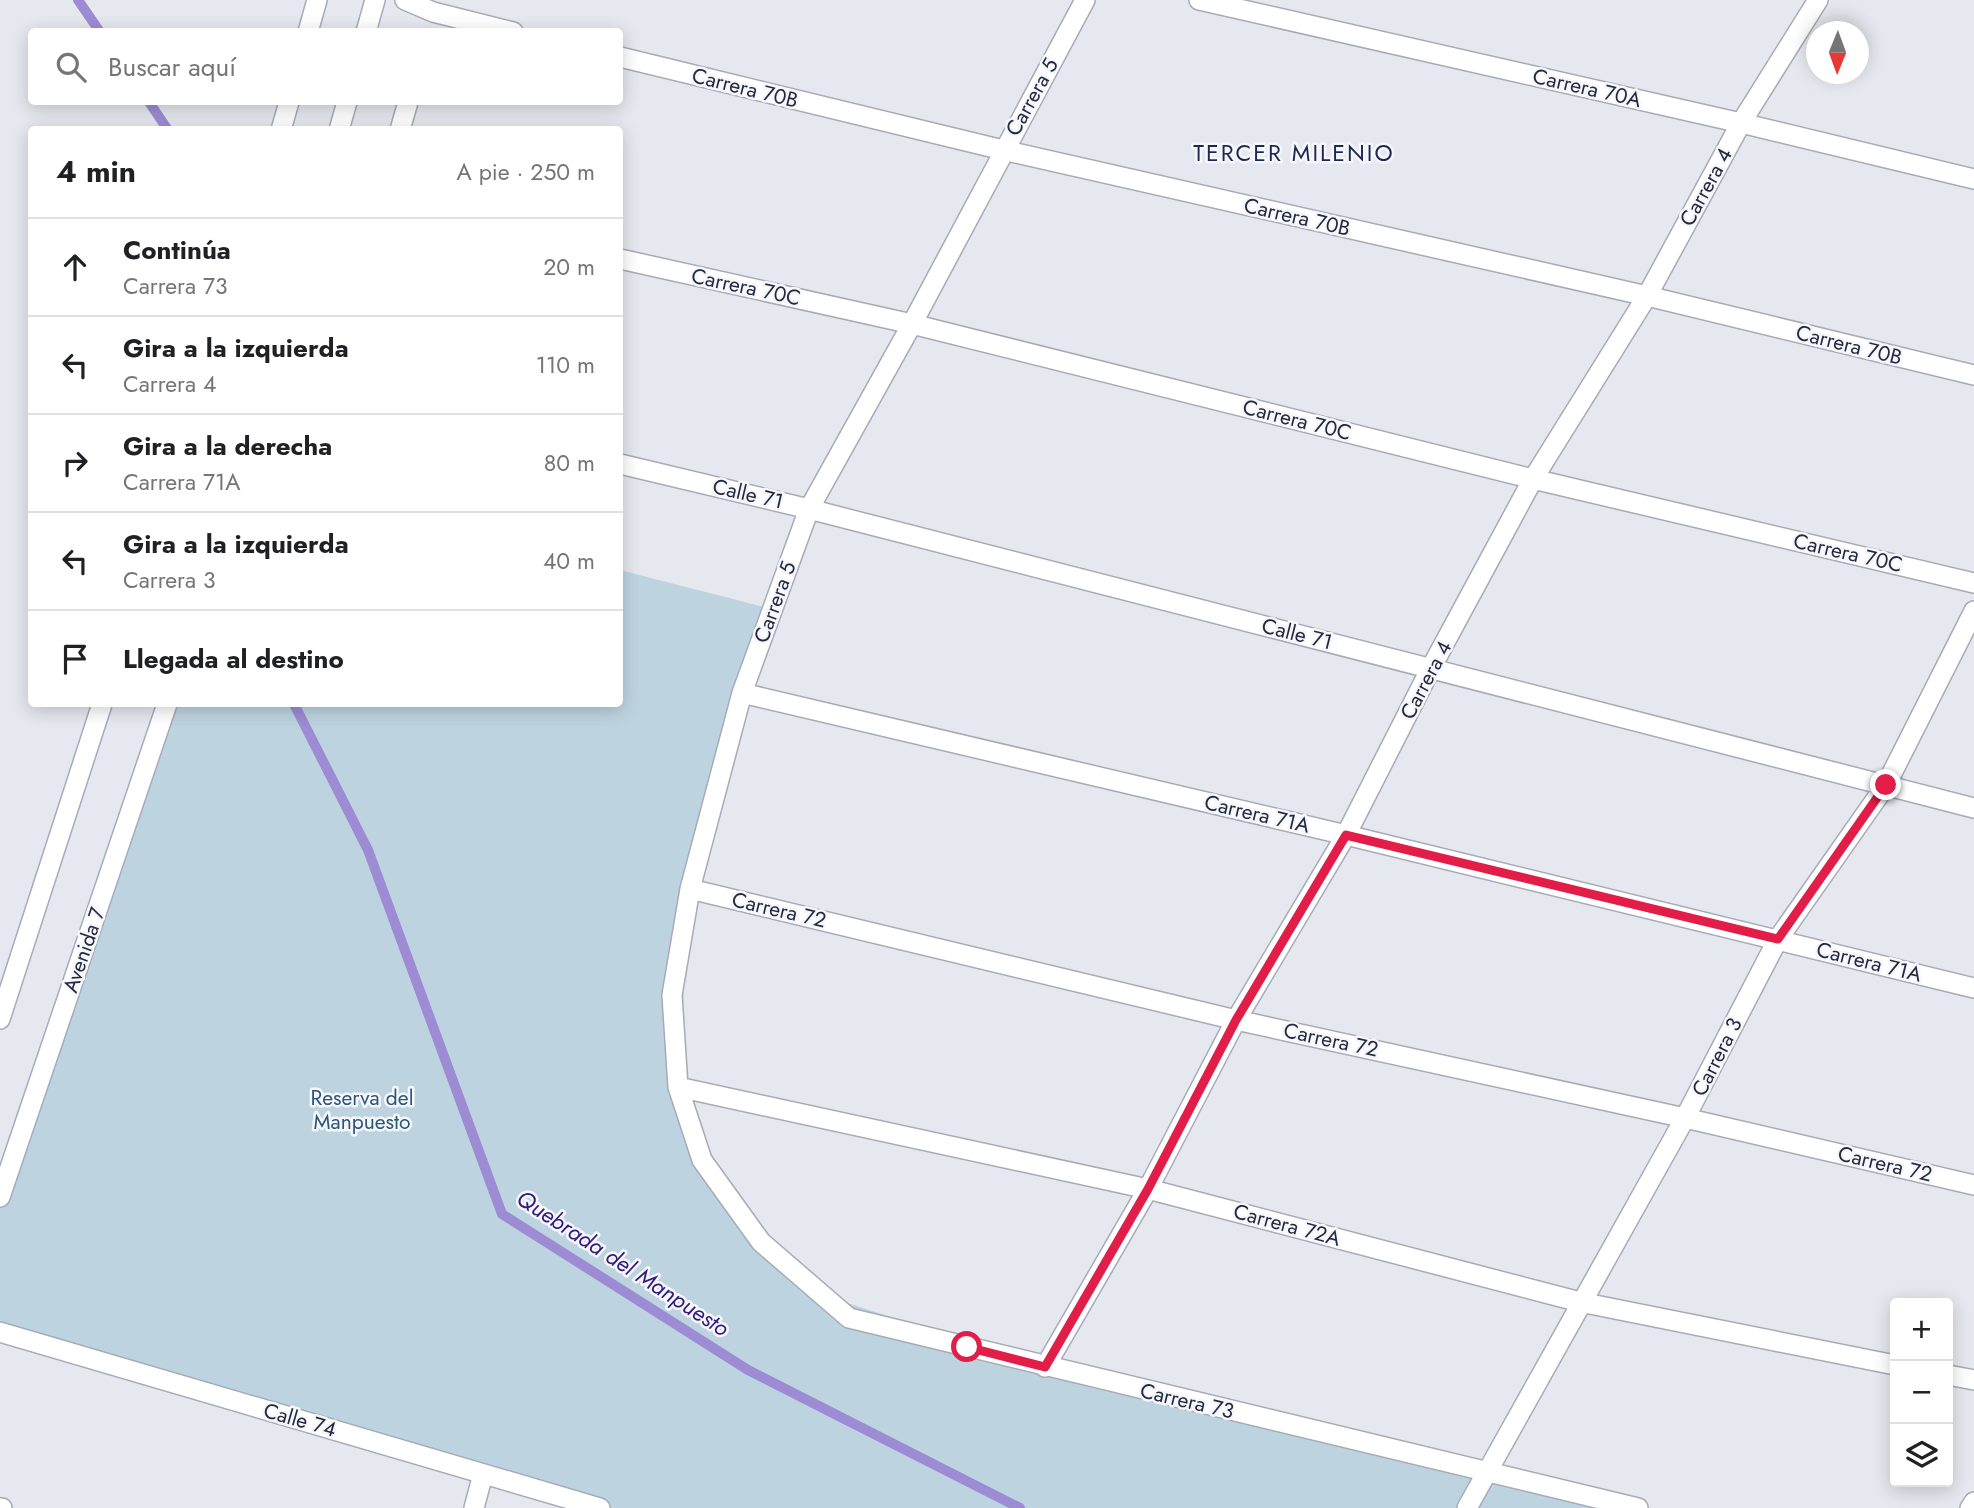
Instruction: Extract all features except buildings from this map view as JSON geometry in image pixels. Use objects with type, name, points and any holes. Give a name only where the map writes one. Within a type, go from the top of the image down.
[{"type":"street","points":[[309,28],[317,0]]},
{"type":"street","points":[[367,28],[375,0]]},
{"type":"street","points":[[405,0],[435,6],[501,28]]},
{"type":"street","name":"Carrera 5","points":[[761,1242],[702,1160],[678,1087],[672,995],[690,889],[742,693],[808,509],[912,324],[1085,0]]},
{"type":"street","name":"Carrera 70A","points":[[1199,0],[1741,123],[1974,179]]},
{"type":"street","name":"Carrera 4","points":[[1045,1367],[1148,1189],[1236,1020],[1346,835],[1431,668],[1533,479],[1647,296],[1741,123],[1818,0]]},
{"type":"street","points":[[429,28],[435,6]]},
{"type":"street","name":"Carrera 70B","points":[[623,58],[1003,150],[1647,296],[1974,375]]},
{"type":"street","points":[[282,126],[288,105]]},
{"type":"street","points":[[340,126],[346,105]]},
{"type":"street","points":[[401,126],[407,105]]},
{"type":"street","name":"Carrera 70C","points":[[623,260],[912,324],[1533,479],[1974,583]]},
{"type":"street","name":"Calle 71","points":[[623,465],[808,509],[1974,808]]},
{"type":"street","name":"Carrera 3","points":[[1467,1508],[1685,1118],[1778,939],[1886,785],[1974,611]]},
{"type":"street","name":"Carrera 71A","points":[[742,693],[1346,835],[1974,988]]},
{"type":"street","points":[[0,1018],[101,707]]},
{"type":"street","name":"Avenida 7","points":[[0,1197],[166,707]]},
{"type":"street","name":"Carrera 72","points":[[690,889],[1236,1020],[1685,1118],[1974,1185]]},
{"type":"street","name":"Carrera 72A","points":[[678,1087],[1148,1189],[1580,1302],[1890,1363]]},
{"type":"street","name":"Carrera 73","points":[[761,1242],[849,1318],[1638,1508]]},
{"type":"street","name":"Calle 74","points":[[0,1332],[600,1508]]},
{"type":"street","points":[[1953,1376],[1974,1380]]},
{"type":"street","points":[[474,1508],[483,1474]]},
{"type":"street","points":[[1970,1508],[1974,1502]]},
{"type":"green space","name":"Reserva del Manpuesto","points":[[623,571],[772,609],[690,889],[678,1087],[702,1160],[823,1295],[1045,1367],[1638,1508],[600,1508],[0,1332],[0,1197],[166,707],[623,707]]},
{"type":"waterway","name":"Quebrada del Manpuesto","points":[[78,0],[97,28]]},
{"type":"waterway","name":"Quebrada del Manpuesto","points":[[151,105],[165,126]]},
{"type":"waterway","name":"Quebrada del Manpuesto","points":[[296,707],[368,850],[502,1214],[748,1370],[1020,1508]]},
{"type":"district","name":"TERCER MILENIO","points":[[1294,153]]},
{"type":"route","points":[[967,1347],[1045,1367],[1148,1189],[1236,1020],[1346,835],[1778,939],[1886,785]]}]
